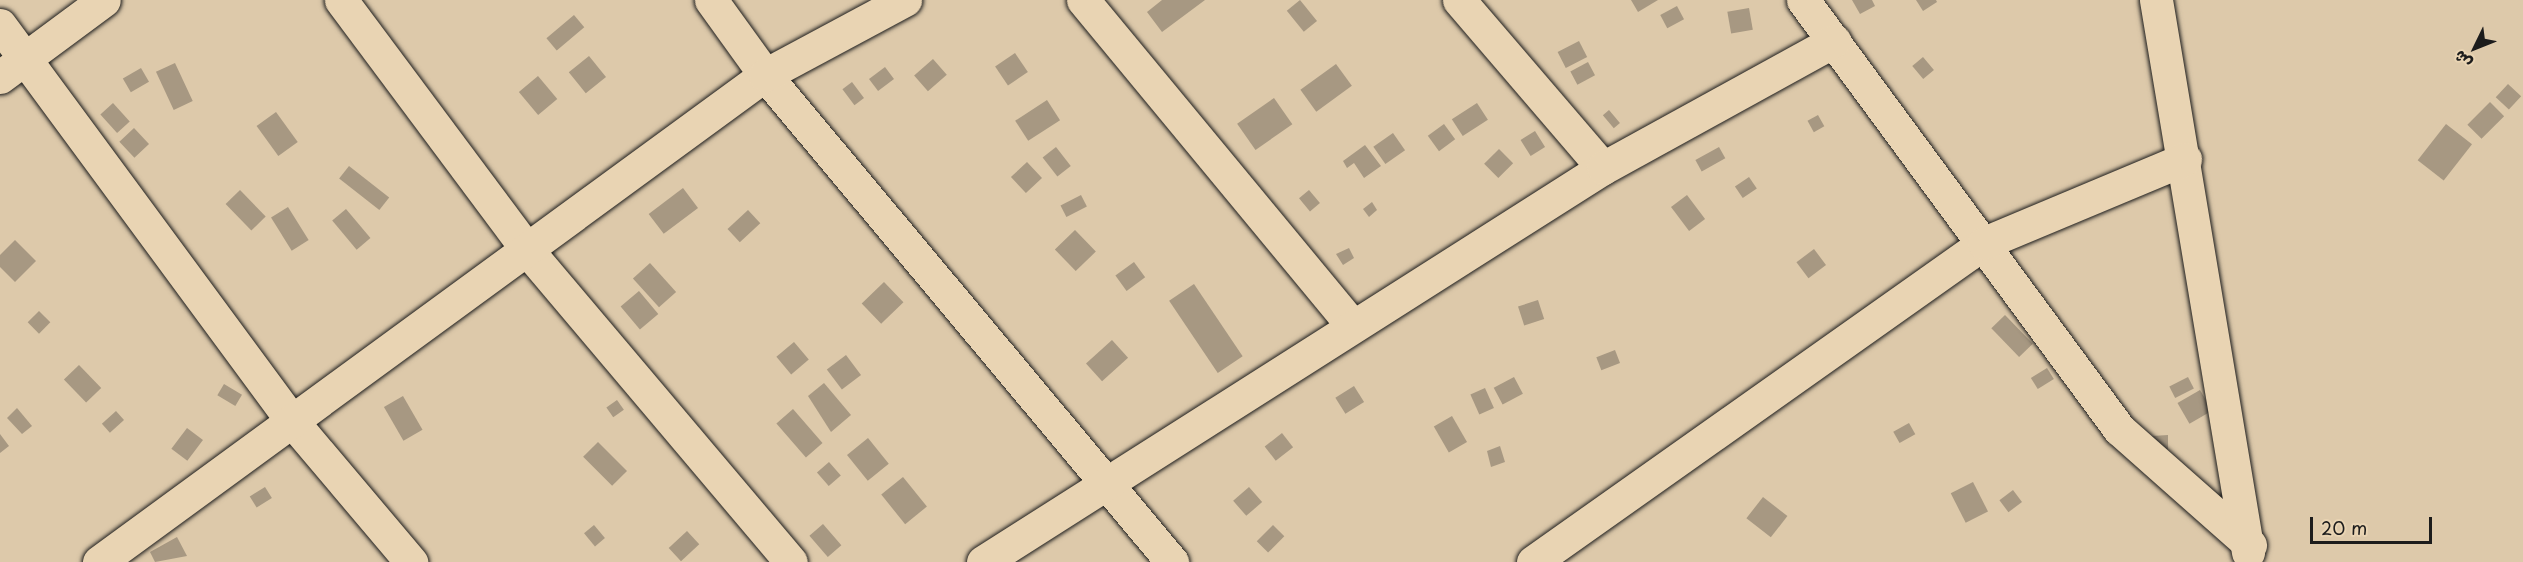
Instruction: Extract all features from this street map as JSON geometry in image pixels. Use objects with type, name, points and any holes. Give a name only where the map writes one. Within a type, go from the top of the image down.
[{"type":"street","points":[[10,68],[104,0]]},
{"type":"street","points":[[341,0],[528,251],[791,562]]},
{"type":"street","points":[[711,0],[765,75],[1105,485],[1172,562]]},
{"type":"street","points":[[99,562],[528,251],[765,75],[905,0]]},
{"type":"street","points":[[1083,0],[1351,324]]},
{"type":"street","points":[[1459,0],[1603,168]]},
{"type":"street","points":[[1803,0],[2119,429],[2248,554]]},
{"type":"street","points":[[2156,0],[2186,159],[2248,554]]},
{"type":"street","points":[[0,25],[10,68],[292,421],[411,562]]},
{"type":"street","points":[[983,562],[1351,324],[1603,168],[1833,41]]},
{"type":"street","points":[[1533,562],[1984,243],[2186,159]]},
{"type":"building","points":[[1162,0],[1205,0],[1162,32],[1147,12]]},
{"type":"building","points":[[1300,0],[1317,21],[1304,32],[1287,11]]},
{"type":"building","points":[[1631,0],[1658,0],[1638,12]]},
{"type":"building","points":[[1852,0],[1872,0],[1875,6],[1860,14]]},
{"type":"building","points":[[1916,0],[1936,0],[1937,2],[1923,11]]},
{"type":"building","points":[[1677,6],[1684,19],[1667,28],[1660,15]]},
{"type":"building","points":[[1749,8],[1753,30],[1731,33],[1727,12]]},
{"type":"building","points":[[574,15],[584,27],[557,50],[546,38]]},
{"type":"building","points":[[1579,41],[1587,57],[1566,68],[1558,52]]},
{"type":"building","points":[[1015,53],[1028,72],[1008,85],[995,66]]},
{"type":"building","points":[[589,56],[606,77],[586,93],[569,72]]},
{"type":"building","points":[[1923,57],[1934,70],[1923,79],[1912,66]]},
{"type":"building","points":[[933,59],[947,75],[928,91],[914,75]]},
{"type":"building","points":[[1588,62],[1595,75],[1577,85],[1570,71]]},
{"type":"building","points":[[175,63],[193,101],[174,110],[156,72]]},
{"type":"building","points":[[1336,64],[1352,86],[1316,112],[1300,90]]},
{"type":"building","points":[[885,67],[894,79],[878,91],[869,79]]},
{"type":"building","points":[[141,68],[149,82],[131,92],[123,78]]},
{"type":"building","points":[[538,76],[557,99],[538,115],[519,92]]},
{"type":"building","points":[[852,82],[864,98],[854,105],[842,89]]},
{"type":"building","points":[[2508,84],[2521,96],[2509,109],[2496,97]]},
{"type":"building","points":[[1274,98],[1292,124],[1255,150],[1237,124]]},
{"type":"building","points":[[1047,100],[1060,120],[1028,141],[1015,121]]},
{"type":"building","points":[[2490,102],[2504,116],[2482,139],[2467,125]]},
{"type":"building","points":[[113,103],[130,122],[117,133],[100,114]]},
{"type":"building","points":[[1477,103],[1488,120],[1463,136],[1452,119]]},
{"type":"building","points":[[1609,110],[1620,123],[1614,128],[1603,115]]},
{"type":"building","points":[[276,112],[298,142],[278,156],[257,126]]},
{"type":"building","points":[[1818,115],[1824,126],[1814,132],[1808,121]]},
{"type":"building","points":[[1444,124],[1455,139],[1439,151],[1428,136]]},
{"type":"building","points":[[2446,124],[2472,144],[2444,181],[2418,160]]},
{"type":"building","points":[[134,128],[149,144],[134,158],[119,142]]},
{"type":"building","points":[[1535,131],[1545,147],[1531,156],[1521,140]]},
{"type":"building","points":[[1393,133],[1405,150],[1385,164],[1373,147]]},
{"type":"building","points":[[1365,145],[1381,166],[1364,178],[1354,163],[1347,168],[1343,161]]},
{"type":"building","points":[[1056,147],[1071,166],[1057,176],[1043,157]]},
{"type":"building","points":[[1719,147],[1725,158],[1702,171],[1695,160]]},
{"type":"building","points":[[1499,149],[1513,163],[1498,178],[1484,164]]},
{"type":"building","points":[[1027,162],[1042,178],[1026,193],[1011,177]]},
{"type":"building","points":[[349,166],[389,197],[379,210],[339,179]]},
{"type":"building","points":[[1749,177],[1757,189],[1743,198],[1735,187]]},
{"type":"building","points":[[683,188],[698,208],[664,234],[649,214]]},
{"type":"building","points":[[240,190],[266,217],[251,231],[226,204]]},
{"type":"building","points":[[1309,190],[1320,203],[1310,211],[1299,198]]},
{"type":"building","points":[[1081,195],[1087,207],[1066,217],[1061,205]]},
{"type":"building","points":[[1687,195],[1705,219],[1689,231],[1671,207]]},
{"type":"building","points":[[1372,202],[1377,210],[1369,217],[1363,209]]},
{"type":"building","points":[[288,207],[309,240],[292,251],[271,218]]},
{"type":"building","points":[[346,209],[370,238],[357,250],[332,221]]},
{"type":"building","points":[[748,210],[760,223],[740,242],[728,229]]},
{"type":"building","points":[[1075,230],[1096,252],[1076,271],[1055,249]]},
{"type":"building","points":[[15,240],[36,261],[15,282],[0,267],[0,255]]},
{"type":"building","points":[[1349,248],[1354,258],[1343,265],[1336,254]]},
{"type":"building","points":[[1814,249],[1826,265],[1808,278],[1796,262]]},
{"type":"building","points":[[1134,262],[1145,277],[1127,291],[1115,276]]},
{"type":"building","points":[[650,263],[676,292],[659,307],[633,278]]},
{"type":"building","points":[[884,282],[903,302],[881,324],[862,304]]},
{"type":"building","points":[[1194,284],[1243,356],[1218,373],[1169,301]]},
{"type":"building","points":[[639,291],[658,314],[640,329],[621,306]]},
{"type":"building","points":[[1538,300],[1544,319],[1524,326],[1518,306]]},
{"type":"building","points":[[39,311],[50,322],[39,334],[28,322]]},
{"type":"building","points":[[2005,315],[2033,344],[2019,357],[1991,328]]},
{"type":"building","points":[[1112,340],[1128,358],[1102,381],[1086,363]]},
{"type":"building","points":[[794,342],[809,360],[791,374],[776,357]]},
{"type":"building","points":[[1615,350],[1620,363],[1601,370],[1596,357]]},
{"type":"building","points":[[846,355],[861,375],[842,389],[827,369]]},
{"type":"building","points":[[79,365],[101,388],[86,403],[64,380]]},
{"type":"building","points":[[2047,368],[2054,379],[2038,389],[2031,378]]},
{"type":"building","points":[[1514,377],[1523,394],[1503,405],[1494,388]]},
{"type":"building","points":[[2188,377],[2194,389],[2175,398],[2169,387]]},
{"type":"building","points":[[824,383],[851,415],[831,432],[808,396]]},
{"type":"building","points":[[224,384],[242,395],[235,406],[217,395]]},
{"type":"building","points":[[1354,386],[1364,402],[1345,414],[1335,398]]},
{"type":"building","points":[[1485,388],[1494,408],[1479,415],[1470,395]]},
{"type":"building","points":[[2200,390],[2212,411],[2189,424],[2177,403]]},
{"type":"building","points":[[403,396],[422,430],[403,441],[384,407]]},
{"type":"building","points":[[617,400],[624,410],[613,417],[606,407]]},
{"type":"building","points":[[17,408],[32,426],[22,434],[7,418]]},
{"type":"building","points":[[793,409],[823,443],[806,457],[776,423]]},
{"type":"building","points":[[116,411],[124,420],[110,433],[102,424]]},
{"type":"building","points":[[1452,416],[1467,442],[1449,452],[1434,426]]},
{"type":"building","points":[[1909,423],[1915,434],[1900,443],[1893,432]]},
{"type":"building","points":[[187,428],[203,440],[187,461],[171,449]]},
{"type":"building","points":[[1282,433],[1293,447],[1276,461],[1265,447]]},
{"type":"building","points":[[0,434],[9,446],[0,453]]},
{"type":"building","points":[[2168,435],[2168,449],[2152,451],[2152,436]]},
{"type":"building","points":[[868,438],[889,464],[868,481],[847,455]]},
{"type":"building","points":[[598,442],[627,471],[612,486],[583,457]]},
{"type":"building","points":[[1500,446],[1505,462],[1491,467],[1487,451]]},
{"type":"building","points":[[829,462],[841,476],[829,486],[817,472]]},
{"type":"building","points":[[903,477],[927,507],[905,524],[881,495]]},
{"type":"building","points":[[1973,482],[1988,511],[1966,523],[1951,493]]},
{"type":"building","points":[[265,487],[272,498],[257,508],[250,497]]},
{"type":"building","points":[[1249,487],[1262,502],[1246,516],[1233,501]]},
{"type":"building","points":[[2013,490],[2022,502],[2008,512],[1999,500]]},
{"type":"building","points":[[1763,497],[1787,516],[1771,537],[1746,518]]},
{"type":"building","points":[[823,524],[841,545],[828,557],[809,536]]},
{"type":"building","points":[[594,525],[605,538],[595,546],[584,533]]},
{"type":"building","points":[[1273,525],[1284,536],[1268,553],[1257,541]]},
{"type":"building","points":[[687,531],[699,544],[681,561],[669,548]]},
{"type":"building","points":[[177,537],[187,556],[155,562],[150,552]]}]
